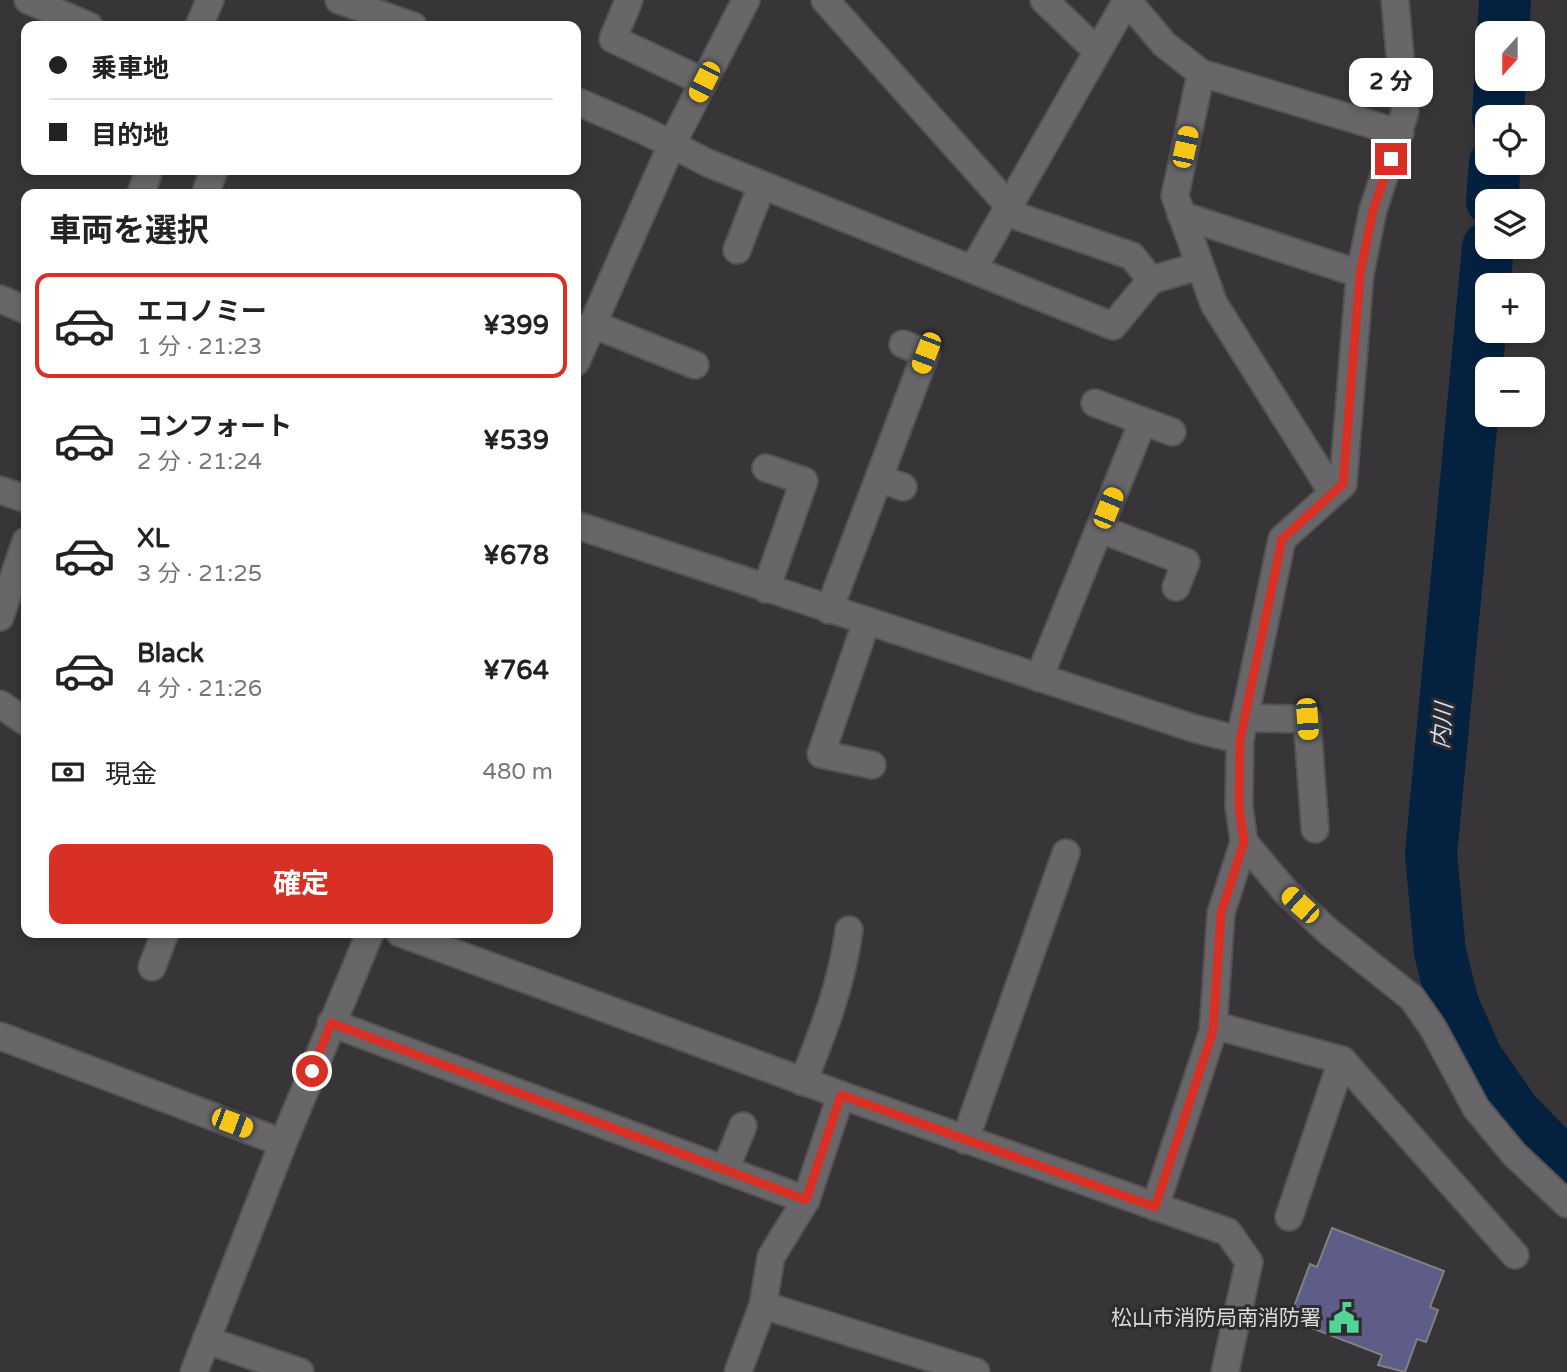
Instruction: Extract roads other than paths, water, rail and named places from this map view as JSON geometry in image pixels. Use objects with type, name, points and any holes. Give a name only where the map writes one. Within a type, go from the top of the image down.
[{"type":"street","points":[[28,0],[77,21]]},
{"type":"street","points":[[202,21],[210,0]]},
{"type":"street","points":[[340,0],[399,21]]},
{"type":"street","points":[[629,0],[613,38],[704,82]]},
{"type":"street","points":[[581,350],[672,144],[746,0]]},
{"type":"street","points":[[825,0],[1018,217],[1132,256],[1151,280]]},
{"type":"street","points":[[1044,0],[1097,51]]},
{"type":"street","points":[[973,269],[1127,0],[1164,44],[1200,73],[1400,133]]},
{"type":"street","points":[[1155,1207],[1213,1025],[1221,913],[1244,842],[1239,807],[1242,729],[1282,539],[1343,484],[1360,274],[1373,210],[1405,112],[1395,0]]},
{"type":"street","points":[[1200,73],[1175,196],[1181,215],[1214,304],[1333,493]]},
{"type":"street","points":[[581,103],[762,185],[1114,326],[1151,280],[1199,266]]},
{"type":"street","points":[[737,250],[762,185]]},
{"type":"street","points":[[1181,215],[1360,274]]},
{"type":"street","points":[[0,299],[21,308]]},
{"type":"street","points":[[592,324],[695,365]]},
{"type":"street","points":[[829,610],[926,353],[903,344]]},
{"type":"street","points":[[1095,403],[1172,432]]},
{"type":"street","points":[[1039,678],[1143,421]]},
{"type":"street","points":[[766,468],[804,481],[766,589]]},
{"type":"street","points":[[879,478],[904,487]]},
{"type":"street","points":[[0,490],[21,497]]},
{"type":"street","points":[[581,527],[1039,678],[1242,729],[1307,719],[1315,829]]},
{"type":"street","points":[[1100,529],[1186,562],[1176,587]]},
{"type":"street","points":[[0,617],[21,556]]},
{"type":"street","points":[[866,623],[821,754],[872,765]]},
{"type":"street","points":[[0,704],[21,719]]},
{"type":"street","points":[[1244,842],[1286,892],[1412,998],[1433,1028],[1476,1108],[1514,1154],[1567,1204]]},
{"type":"street","points":[[965,1140],[1066,853]]},
{"type":"street","points":[[803,1082],[841,977],[849,930]]},
{"type":"street","points":[[152,967],[162,938]]},
{"type":"street","points":[[194,1372],[331,1023],[368,938]]},
{"type":"street","points":[[414,938],[803,1082],[1228,1233],[1250,1262],[1225,1372]]},
{"type":"street","points":[[331,1023],[806,1200]]},
{"type":"street","points":[[1213,1025],[1342,1060],[1515,1255]]},
{"type":"street","points":[[0,1035],[283,1143]]},
{"type":"street","points":[[1289,1217],[1342,1060]]},
{"type":"street","points":[[738,1372],[763,1305],[771,1257],[806,1200],[841,1095]]},
{"type":"street","points":[[725,1170],[743,1126]]},
{"type":"street","points":[[763,1305],[976,1372]]},
{"type":"street","points":[[206,1340],[300,1372]]},
{"type":"waterway","name":"内川","points":[[1504,21],[1505,0]]},
{"type":"waterway","name":"内川","points":[[1499,91],[1499,105]]},
{"type":"waterway","name":"内川","points":[[1493,189],[1494,175]]},
{"type":"waterway","name":"内川","points":[[1487,259],[1431,854],[1440,952],[1453,1004],[1477,1058],[1515,1113],[1567,1166]]},
{"type":"place","name":"松山市消防局南消防署","points":[[1344,1318]]}]
